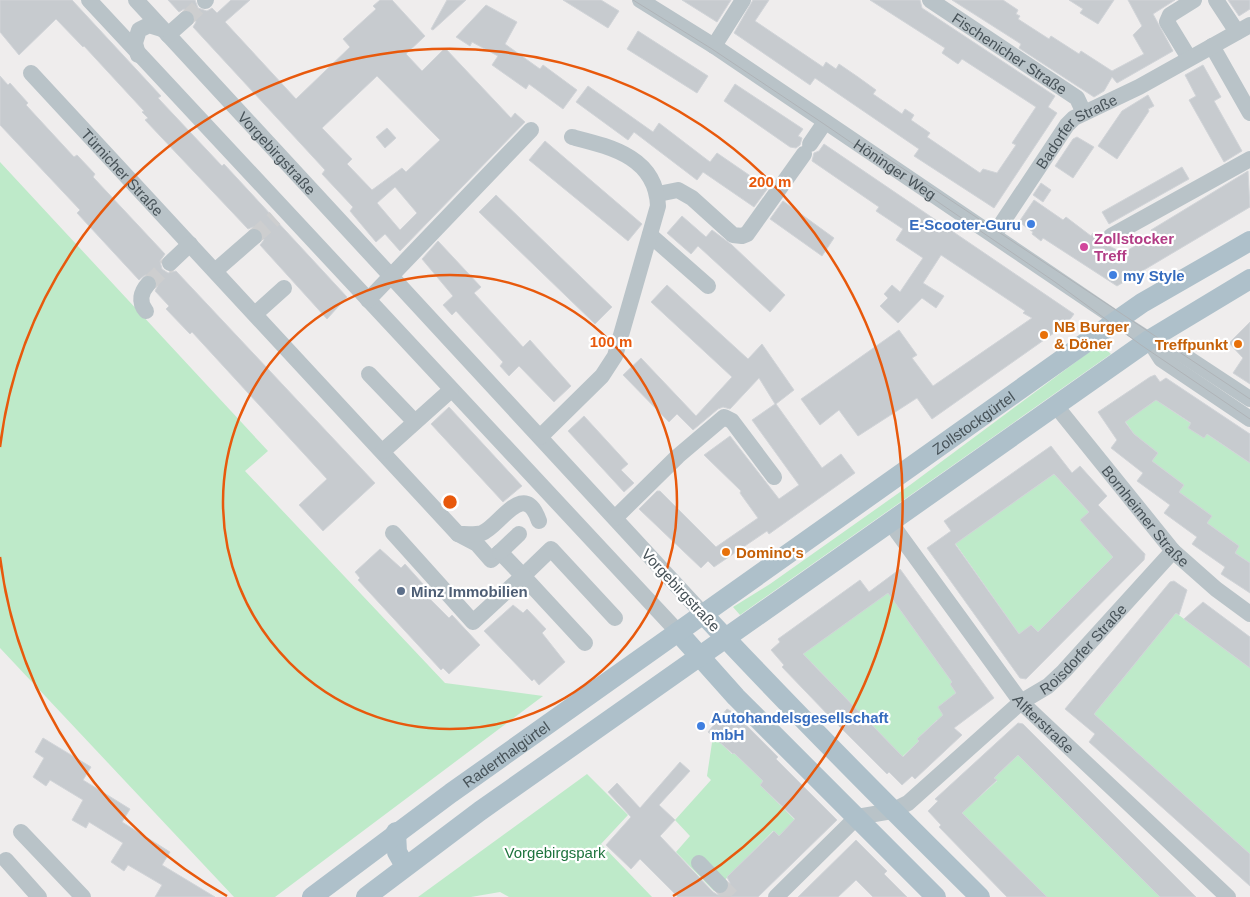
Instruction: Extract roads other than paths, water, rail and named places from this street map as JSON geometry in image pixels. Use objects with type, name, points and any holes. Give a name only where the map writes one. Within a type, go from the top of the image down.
[{"type":"main road","name":"Zollstockgürtel","points":[[703,614],[1142,303],[1250,241]]},
{"type":"main road","points":[[725,638],[1149,340],[1250,279]]},
{"type":"main road","name":"Raderthalgürtel","points":[[312,897],[396,832],[703,614]]},
{"type":"main road","name":"Vorgebirgstraße","points":[[703,614],[773,691],[980,897]]},
{"type":"main road","name":"Vorgebirgstraße","points":[[678,632],[699,656],[936,897]]},
{"type":"main road","name":"Raderthalgürtel","points":[[366,897],[480,811],[725,638]]},
{"type":"main road","points":[[396,832],[397,852],[406,866]]},
{"type":"street","name":"Vorgebirgstraße","points":[[90,0],[279,214],[368,300],[678,632]]},
{"type":"street","name":"Vorgebirgstraße","points":[[136,0],[703,614]]},
{"type":"street","name":"Höninger Weg","points":[[640,0],[714,46],[1118,320],[1149,340],[1174,349],[1250,399]]},
{"type":"street","points":[[714,46],[743,0]]},
{"type":"street","name":"Fischenicher Straße","points":[[930,0],[1076,98],[1084,113]]},
{"type":"street","points":[[1189,58],[1167,22],[1170,15],[1194,0]]},
{"type":"street","name":"Badorfer Straße","points":[[994,235],[1067,125],[1084,113],[1139,87],[1244,28],[1216,0]]},
{"type":"street","points":[[138,55],[135,42],[140,30],[149,25],[165,32],[186,19]]},
{"type":"street","points":[[1212,46],[1250,113]]},
{"type":"street","name":"Türnicher Straße","points":[[31,73],[458,534],[477,544],[491,560],[500,552]]},
{"type":"street","points":[[658,194],[678,190],[692,198],[734,235],[742,236],[747,234],[825,122]]},
{"type":"street","points":[[368,300],[531,130]]},
{"type":"street","points":[[540,437],[602,376],[615,356],[658,206],[658,194],[651,176],[634,160],[610,147],[572,137]]},
{"type":"street","points":[[1111,236],[1250,159]]},
{"type":"street","points":[[650,235],[708,286]]},
{"type":"street","points":[[215,271],[254,236]]},
{"type":"street","points":[[170,263],[190,244]]},
{"type":"street","points":[[146,311],[141,303],[141,297],[148,284]]},
{"type":"street","points":[[255,314],[284,288]]},
{"type":"street","name":"Höninger Weg","points":[[1149,340],[1161,359],[1250,419]]},
{"type":"street","points":[[369,374],[415,422]]},
{"type":"street","points":[[383,451],[451,390]]},
{"type":"street","name":"Bornheimer Straße","points":[[1056,406],[1173,551],[1216,589],[1250,614]]},
{"type":"street","points":[[615,518],[678,456],[724,417],[732,421],[774,477]]},
{"type":"street","points":[[458,534],[482,533],[511,507],[519,505],[530,506],[536,511],[539,521]]},
{"type":"street","name":"Alfterstraße","points":[[890,522],[1021,702],[1228,897]]},
{"type":"street","points":[[394,533],[473,622],[552,549],[615,618]]},
{"type":"street","points":[[519,534],[500,552],[585,642]]},
{"type":"street","name":"Roisdorfer Straße","points":[[892,811],[908,803],[1021,702],[1048,686],[1173,551]]},
{"type":"street","points":[[776,897],[857,817],[892,811]]},
{"type":"street","points":[[21,832],[82,897]]},
{"type":"street","points":[[6,860],[36,896]]},
{"type":"street","points":[[699,863],[720,885]]},
{"type":"tunnel","points":[[186,19],[205,1]]},
{"type":"tunnel","points":[[254,237],[275,218]]},
{"type":"tunnel","points":[[148,284],[170,263]]},
{"type":"tunnel","points":[[720,885],[732,897]]},
{"type":"tram line","points":[[633,0],[712,49],[824,124],[1055,282],[1141,345],[1250,419]]},
{"type":"tram line","points":[[869,146],[1250,399]]},
{"type":"place","name":"E-Scooter-Guru","points":[[1031,224]]},
{"type":"place","name":"Zollstocker Treff","points":[[1084,247]]},
{"type":"place","name":"my Style","points":[[1113,275]]},
{"type":"place","name":"NB Burger & Döner","points":[[1044,335]]},
{"type":"place","name":"Treffpunkt","points":[[1238,344]]},
{"type":"place","name":"Domino's","points":[[726,552]]},
{"type":"place","name":"Minz Immobilien","points":[[401,591]]},
{"type":"place","name":"Autohandelsgesellschaft mbH","points":[[701,726]]},
{"type":"park label","name":"Vorgebirgspark","points":[[555,852]]}]
